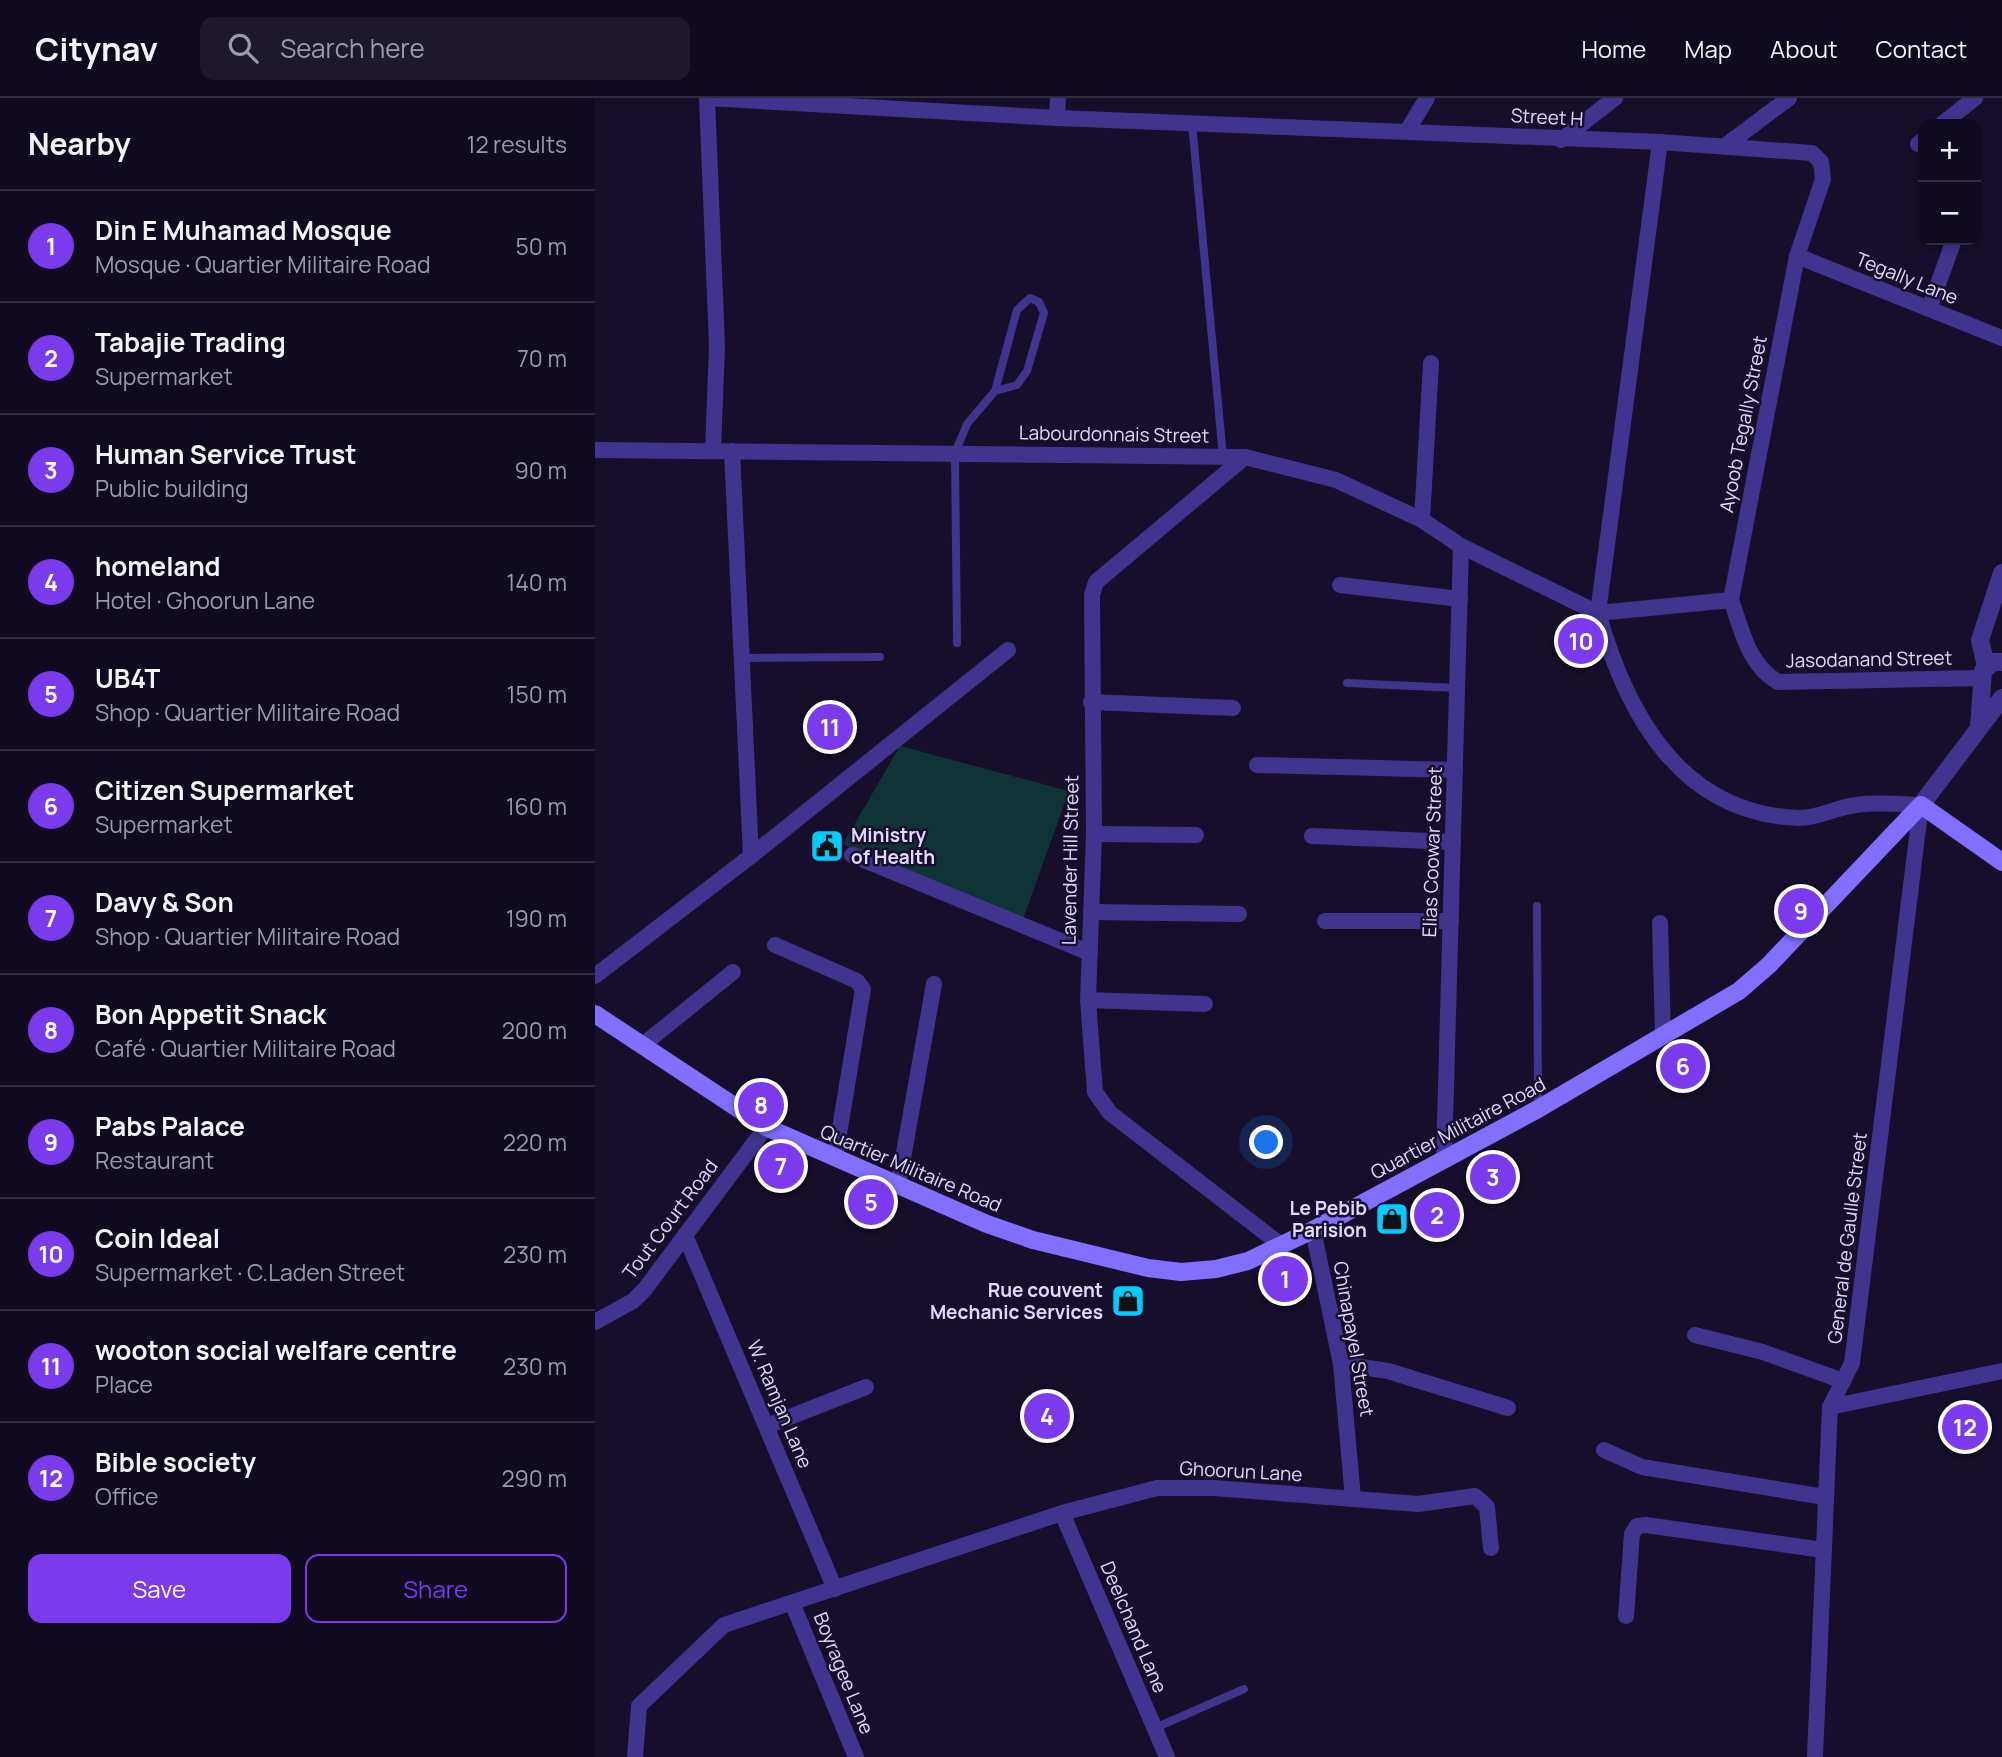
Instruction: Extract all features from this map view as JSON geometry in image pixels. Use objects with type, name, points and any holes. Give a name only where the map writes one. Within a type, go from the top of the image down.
[{"type":"main road","points":[[1921,805],[2002,863]]},
{"type":"main road","name":"Quartier Militaire Road","points":[[595,1014],[766,1127],[987,1224],[1033,1240],[1148,1268],[1181,1272],[1216,1269],[1248,1261],[1313,1230],[1538,1110],[1739,991],[1769,965],[1921,805]]},
{"type":"street","name":"Street H","points":[[707,98],[1056,118],[1660,142],[1812,153],[1821,162],[1823,178],[1797,256]]},
{"type":"street","points":[[707,98],[717,346],[713,450]]},
{"type":"street","points":[[1056,118],[1058,98]]},
{"type":"street","points":[[1407,131],[1427,98]]},
{"type":"street","points":[[1561,140],[1615,98]]},
{"type":"street","points":[[1725,146],[1789,98]]},
{"type":"street","points":[[1949,119],[1975,98]]},
{"type":"street","points":[[1660,142],[1598,613],[1612,662],[1625,692],[1670,756],[1694,784],[1721,801],[1750,811],[1801,818],[1854,805],[1921,805]]},
{"type":"street","points":[[1929,309],[1952,245]]},
{"type":"street","name":"Tegally Lane","points":[[1797,256],[2002,338]]},
{"type":"street","name":"Ayoob Tegally Street","points":[[1731,600],[1797,256]]},
{"type":"street","points":[[1422,520],[1431,363]]},
{"type":"street","name":"Labourdonnais Street","points":[[595,450],[1245,457],[1336,480],[1422,520],[1461,545],[1598,613]]},
{"type":"street","points":[[732,451],[751,856]]},
{"type":"street","name":"Lavender Hill Street","points":[[1245,457],[1096,582],[1090,619],[1094,834],[1088,1000],[1095,1092],[1110,1113],[1281,1245]]},
{"type":"street","name":"Elias Coowar Street","points":[[1444,1160],[1461,545]]},
{"type":"street","name":"Quartier Militaire Road","points":[[1979,727],[1988,673],[1980,640],[2002,573]]},
{"type":"street","points":[[1340,585],[1459,599]]},
{"type":"street","points":[[1598,613],[1731,600]]},
{"type":"street","name":"Jasodanand Street","points":[[1731,600],[1753,661],[1766,675],[1778,682],[1988,673]]},
{"type":"street","points":[[595,976],[751,856],[1007,650]]},
{"type":"street","points":[[1988,673],[1992,694],[2002,696]]},
{"type":"street","name":"Quartier Militaire Road","points":[[1921,805],[1957,762],[2002,696]]},
{"type":"street","points":[[1091,702],[1233,708]]},
{"type":"street","points":[[1257,765],[1455,770]]},
{"type":"street","name":"General de Gaulle Street","points":[[1815,1757],[1830,1407],[1852,1363],[1921,805]]},
{"type":"street","points":[[1094,834],[1196,835]]},
{"type":"street","points":[[1312,836],[1453,842]]},
{"type":"street","points":[[852,855],[1090,953]]},
{"type":"street","points":[[1091,912],[1239,914]]},
{"type":"street","points":[[1325,921],[1451,921]]},
{"type":"street","points":[[1660,923],[1663,1036]]},
{"type":"street","points":[[775,945],[857,981],[863,989],[835,1158]]},
{"type":"street","points":[[644,1044],[733,972]]},
{"type":"street","points":[[898,1186],[934,984]]},
{"type":"street","points":[[1088,1000],[1205,1004]]},
{"type":"street","name":"Tout Court Road","points":[[595,1322],[633,1301],[766,1127]]},
{"type":"street","name":"Chinapayel Street","points":[[1313,1230],[1341,1364],[1353,1498]]},
{"type":"street","name":"W. Ramjan Lane","points":[[685,1235],[835,1589]]},
{"type":"street","points":[[1695,1335],[1763,1352],[1843,1381]]},
{"type":"street","points":[[1341,1364],[1388,1371],[1508,1408]]},
{"type":"street","points":[[1830,1407],[2002,1371]]},
{"type":"street","points":[[767,1426],[866,1387]]},
{"type":"street","points":[[1604,1450],[1642,1467],[1825,1497]]},
{"type":"street","name":"Ghoorun Lane","points":[[635,1757],[639,1706],[724,1625],[793,1605],[1062,1513],[1157,1488],[1179,1487],[1418,1504],[1475,1496],[1487,1507],[1491,1548]]},
{"type":"street","name":"Deelchand Lane","points":[[1062,1513],[1167,1757]]},
{"type":"street","points":[[1626,1616],[1632,1534],[1637,1526],[1823,1550]]},
{"type":"street","name":"Boyragee Lane","points":[[793,1605],[856,1757]]},
{"type":"lane","points":[[1192,123],[1223,457]]},
{"type":"lane","points":[[957,643],[955,453],[967,424],[995,391],[1017,310],[1030,298],[1039,302],[1044,313],[1027,371],[1017,385],[995,391]]},
{"type":"lane","points":[[740,658],[880,657]]},
{"type":"lane","points":[[1347,683],[1457,688]]},
{"type":"lane","points":[[1537,906],[1538,1110]]},
{"type":"lane","points":[[1154,1728],[1244,1689]]},
{"type":"green space","points":[[900,746],[1069,791],[1022,922],[843,844]]},
{"type":"place","name":"Coin Ideal","points":[[1581,641]]},
{"type":"place","name":"wooton social welfare centre","points":[[830,727]]},
{"type":"place","name":"Ministry of Health","points":[[827,846]]},
{"type":"place","name":"Pabs Palace","points":[[1801,911]]},
{"type":"place","name":"Citizen Supermarket","points":[[1683,1066]]},
{"type":"place","name":"Bon Appetit Snack","points":[[761,1105]]},
{"type":"place","name":"Davy & Son","points":[[781,1166]]},
{"type":"place","name":"Human Service Trust","points":[[1493,1177]]},
{"type":"place","name":"UB4T","points":[[871,1202]]},
{"type":"place","name":"Tabajie Trading","points":[[1437,1215]]},
{"type":"place","name":"Le Pebib Parision","points":[[1392,1219]]},
{"type":"place","name":"Din E Muhamad Mosque","points":[[1285,1279]]},
{"type":"place","name":"Rue couvent Mechanic Services","points":[[1128,1301]]},
{"type":"place","name":"homeland","points":[[1047,1416]]},
{"type":"place","name":"Bible society","points":[[1965,1427]]}]
